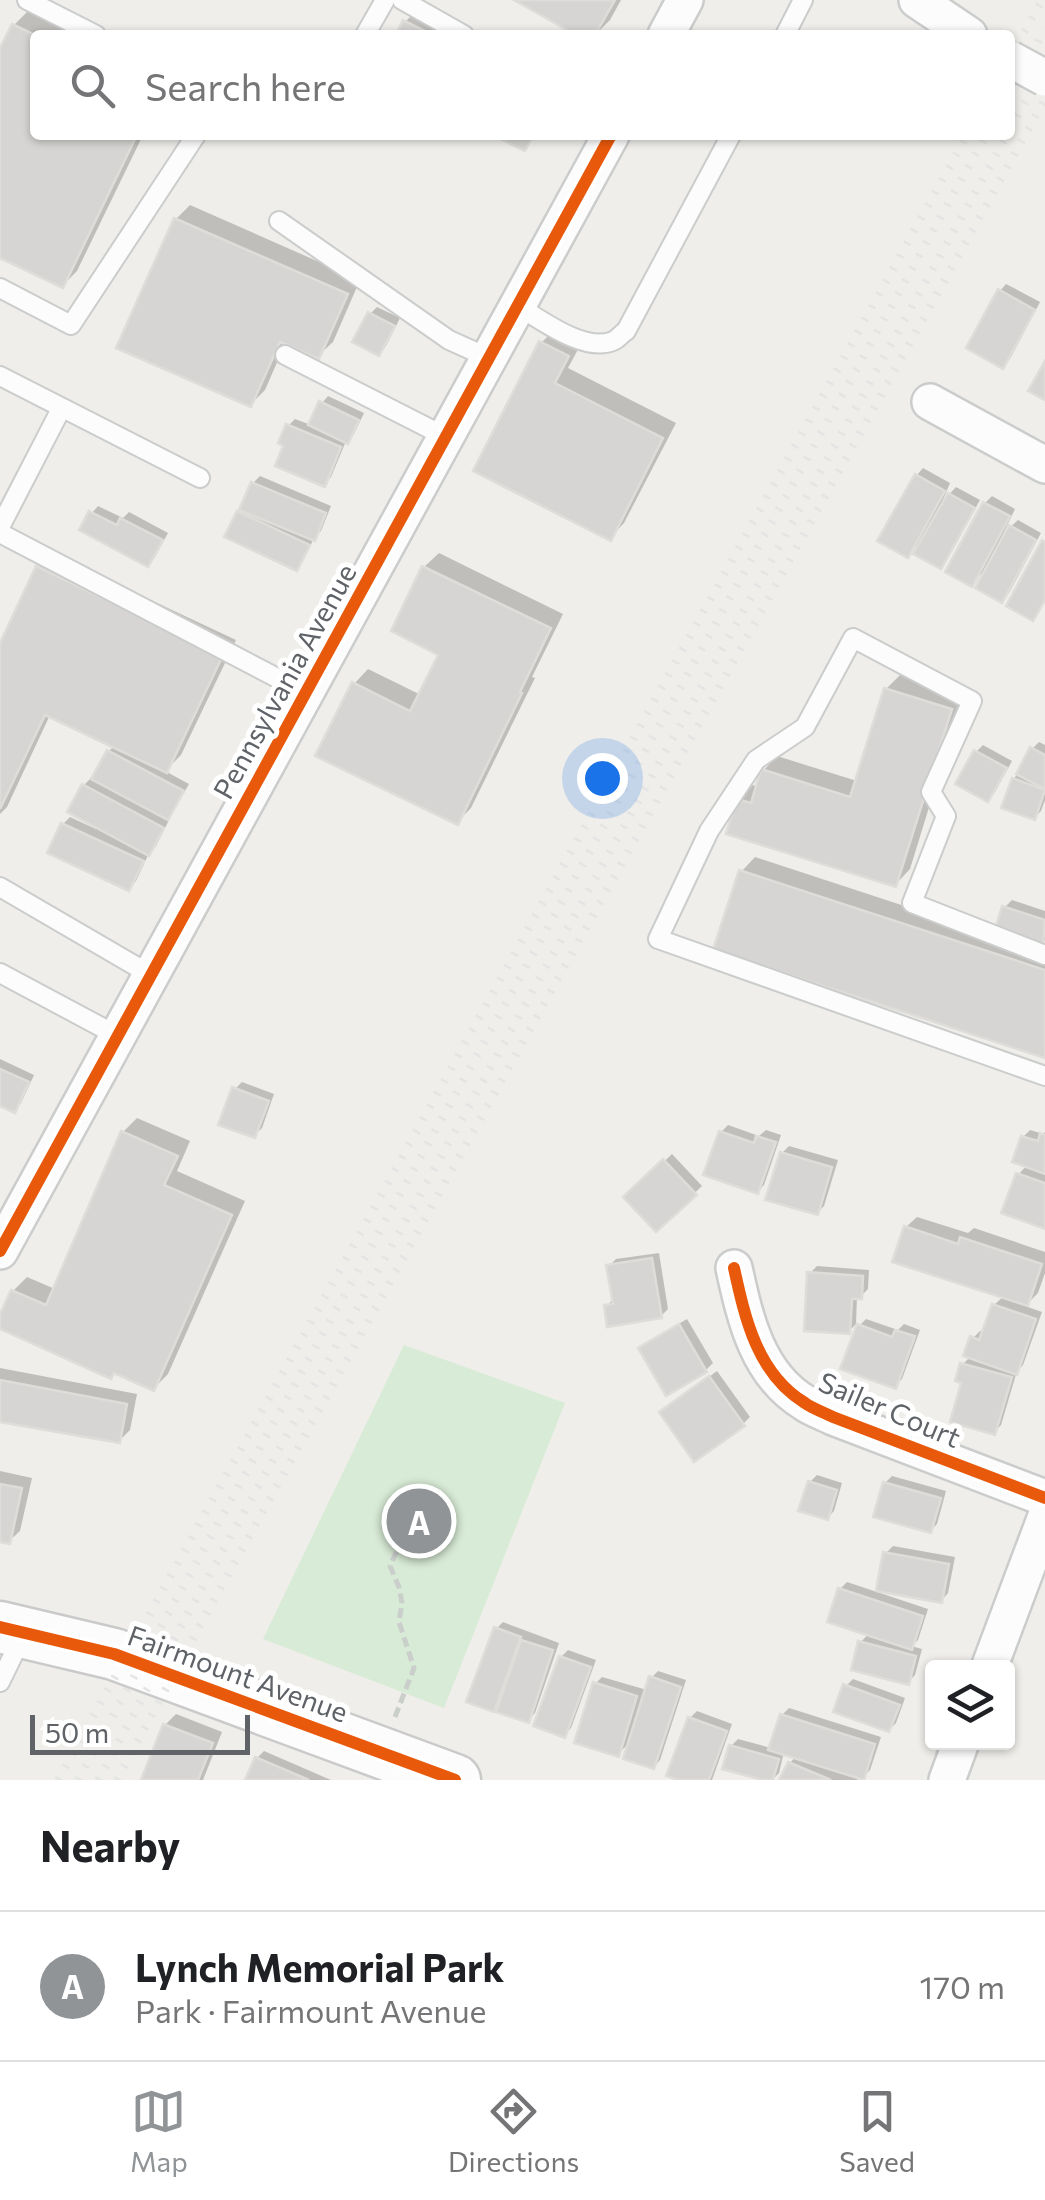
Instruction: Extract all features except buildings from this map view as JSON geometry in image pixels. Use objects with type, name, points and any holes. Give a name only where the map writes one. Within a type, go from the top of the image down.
[{"type":"street","points":[[669,30],[685,0]]},
{"type":"street","points":[[917,0],[962,30]]},
{"type":"street","points":[[1015,61],[1045,78]]},
{"type":"street","name":"Pennsylvania Avenue","points":[[1,1245],[608,140]]},
{"type":"street","points":[[930,402],[1045,465]]},
{"type":"street","name":"Sailer Court","points":[[734,1268],[763,1360],[780,1383],[804,1403],[1045,1498]]},
{"type":"street","points":[[992,1660],[1045,1519]]},
{"type":"street","name":"Fairmount Avenue","points":[[12,1630],[114,1654],[390,1764],[455,1780]]},
{"type":"street","points":[[947,1780],[958,1750]]},
{"type":"lane","points":[[27,0],[86,30]]},
{"type":"lane","points":[[368,30],[385,0]]},
{"type":"lane","points":[[402,0],[455,30]]},
{"type":"lane","points":[[788,30],[804,0]]},
{"type":"lane","points":[[0,288],[70,325],[193,140]]},
{"type":"lane","points":[[518,306],[589,344],[613,341],[626,331],[728,140]]},
{"type":"lane","points":[[279,221],[449,340],[489,358]]},
{"type":"lane","points":[[285,355],[446,437]]},
{"type":"lane","points":[[0,376],[200,478]]},
{"type":"lane","points":[[61,409],[0,530],[306,693]]},
{"type":"lane","points":[[1045,955],[912,903],[946,816],[931,792],[972,701],[853,638],[805,726],[756,760],[710,831],[658,939],[1045,1076]]},
{"type":"lane","points":[[0,887],[151,974]]},
{"type":"lane","points":[[0,973],[118,1036]]},
{"type":"lane","points":[[0,1682],[12,1630]]},
{"type":"path","points":[[390,1764],[414,1668],[399,1622],[400,1587],[390,1566],[420,1499]]},
{"type":"green space","points":[[404,1345],[565,1403],[444,1708],[263,1639]]},
{"type":"railway","points":[[1015,48],[1042,0]]},
{"type":"railway","points":[[1015,84],[1045,29]]},
{"type":"railway","points":[[1015,120],[1045,66]]},
{"type":"railway","points":[[117,1780],[1045,99]]},
{"type":"railway","points":[[58,1780],[964,140]]},
{"type":"railway","points":[[78,1780],[983,140]]},
{"type":"railway","points":[[98,1780],[1004,140]]},
{"type":"cycle path","points":[[0,1251],[608,140]]},
{"type":"cycle path","points":[[734,1268],[743,1306],[764,1361],[789,1391],[833,1417],[1045,1498]]},
{"type":"cycle path","points":[[0,1627],[114,1654],[455,1780]]},
{"type":"place","name":"Lynch Memorial Park","points":[[419,1521]]}]
